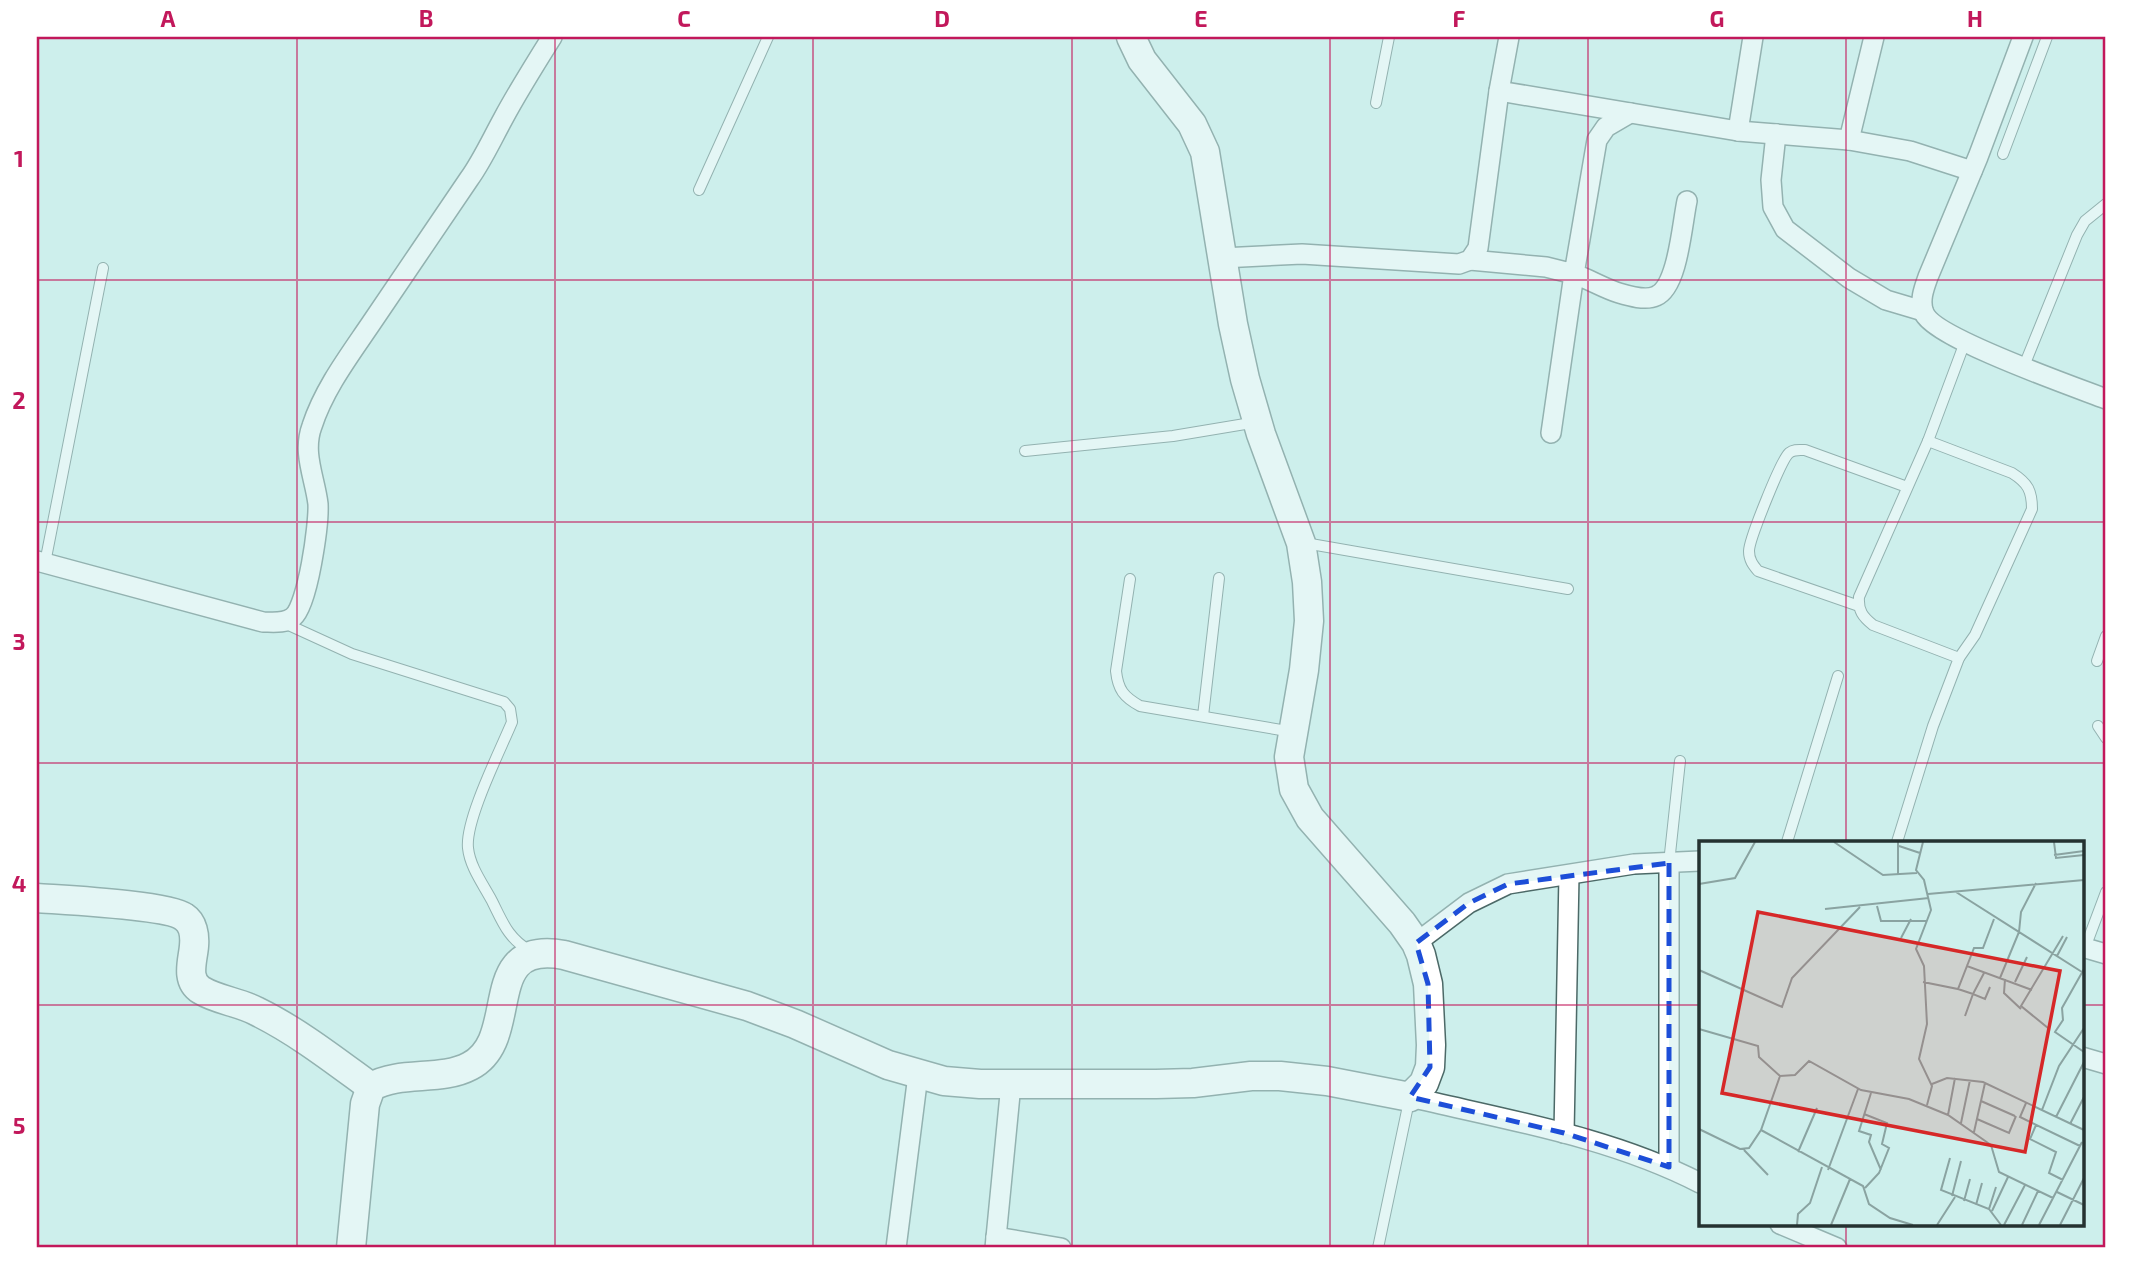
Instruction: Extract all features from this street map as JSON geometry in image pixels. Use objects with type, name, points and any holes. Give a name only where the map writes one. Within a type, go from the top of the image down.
[{"type":"street","points":[[41,562],[262,622],[281,622],[293,618],[301,607],[317,527],[318,504],[309,466],[308,445],[310,429],[321,403],[353,350],[471,176],[552,37]]},
{"type":"street","points":[[1131,37],[1142,60],[1192,124],[1205,152],[1242,368],[1257,422],[1301,543],[1309,621],[1304,670],[1289,757],[1294,789],[1310,818],[1402,923],[1416,943],[1428,984],[1430,1067],[1424,1083],[1410,1097]]},
{"type":"street","points":[[1470,260],[1478,248],[1508,37]]},
{"type":"street","points":[[1738,131],[1753,37]]},
{"type":"street","points":[[1849,140],[1874,37]]},
{"type":"street","points":[[2023,37],[1972,171],[1928,276],[1922,295],[1923,311],[1930,323],[1965,342],[2106,399]]},
{"type":"street","points":[[1499,91],[1738,131],[1849,140],[1910,151],[1972,171]]},
{"type":"street","points":[[1551,433],[1597,141],[1606,127],[1630,113]]},
{"type":"street","points":[[1776,134],[1771,180],[1773,207],[1785,229],[1849,278],[1886,300],[1923,311]]},
{"type":"street","points":[[1222,258],[1303,254],[1459,264],[1470,260],[1546,267],[1574,274],[1618,293],[1642,298],[1655,297],[1664,291],[1672,279],[1687,201]]},
{"type":"street","points":[[1416,943],[1469,903],[1508,884],[1634,864],[1699,861]]},
{"type":"street","points":[[1669,863],[1669,1167]]},
{"type":"street","points":[[1564,1133],[1569,875]]},
{"type":"street","points":[[37,898],[177,913],[191,925],[194,945],[191,968],[195,985],[200,990],[254,1009],[371,1087]]},
{"type":"street","points":[[2084,951],[2106,954]]},
{"type":"street","points":[[351,1248],[365,1104],[371,1087],[383,1081],[457,1071],[471,1066],[480,1059],[495,1034],[512,972],[520,961],[533,953],[548,952],[747,1006],[878,1061],[944,1081],[1011,1084],[1193,1083],[1251,1076],[1280,1076],[1327,1082],[1410,1097],[1564,1133],[1669,1167],[1699,1182]]},
{"type":"street","points":[[2084,1058],[2106,1064]]},
{"type":"street","points":[[896,1248],[918,1075]]},
{"type":"street","points":[[1011,1084],[996,1243],[1061,1248]]},
{"type":"street","points":[[1785,1226],[1837,1248]]},
{"type":"lane","points":[[699,190],[768,37]]},
{"type":"lane","points":[[1376,103],[1389,37]]},
{"type":"lane","points":[[2003,154],[2047,37]]},
{"type":"lane","points":[[2024,366],[2077,235],[2085,221],[2106,204]]},
{"type":"lane","points":[[41,562],[103,268]]},
{"type":"lane","points":[[1959,659],[1873,625],[1863,617],[1859,597],[1928,440],[1965,342]]},
{"type":"lane","points":[[1025,452],[1173,436],[1257,422]]},
{"type":"lane","points":[[1897,841],[1933,726],[1959,659],[1975,635],[2032,509],[2032,493],[2024,481],[1928,440]]},
{"type":"lane","points":[[1859,606],[1758,571],[1750,561],[1749,549],[1753,534],[1784,459],[1795,450],[1805,450],[1907,487]]},
{"type":"lane","points":[[1301,543],[1568,589]]},
{"type":"lane","points":[[1203,716],[1219,578]]},
{"type":"lane","points":[[1130,579],[1116,671],[1118,686],[1125,697],[1140,706],[1293,732]]},
{"type":"lane","points":[[281,622],[352,654],[504,702],[510,709],[512,722],[467,833],[468,850],[474,869],[504,926],[516,943],[533,953]]},
{"type":"lane","points":[[2097,661],[2106,636]]},
{"type":"lane","points":[[1787,841],[1838,676]]},
{"type":"lane","points":[[2098,726],[2106,738]]},
{"type":"lane","points":[[1669,863],[1680,761]]},
{"type":"lane","points":[[2084,948],[2106,892]]},
{"type":"lane","points":[[1378,1248],[1410,1097]]},
{"type":"highlighted area","points":[[1669,863],[1669,1167],[1564,1133],[1410,1097],[1430,1067],[1428,984],[1416,943],[1469,903],[1508,884]]}]
